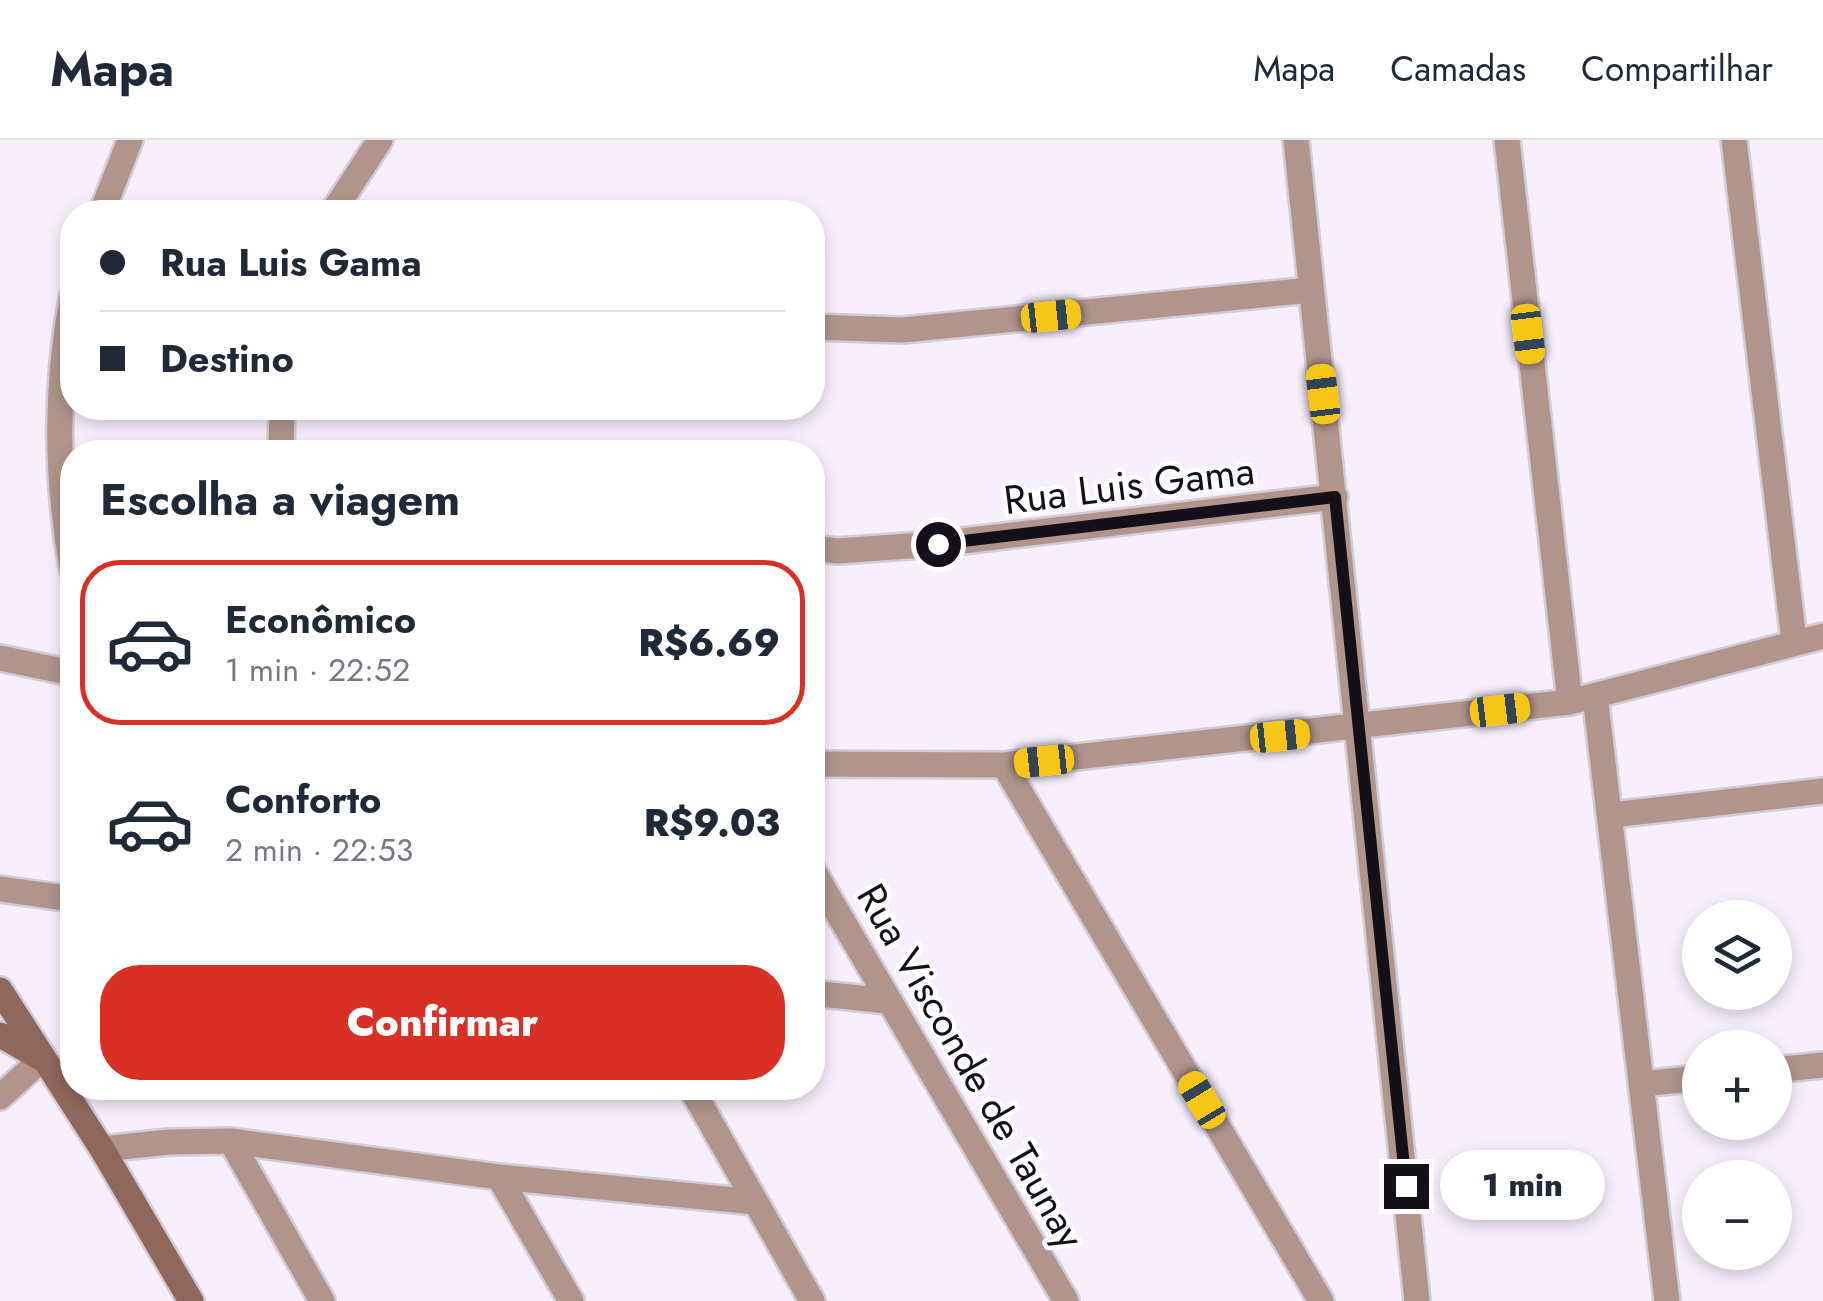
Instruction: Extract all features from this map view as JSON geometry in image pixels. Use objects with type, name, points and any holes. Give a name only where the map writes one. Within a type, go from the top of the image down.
[{"type":"main road","points":[[1,992],[60,1086]]},
{"type":"main road","points":[[0,1035],[42,1058]]},
{"type":"main road","points":[[69,1100],[191,1301]]},
{"type":"street","points":[[107,200],[130,140]]},
{"type":"street","points":[[341,200],[380,140]]},
{"type":"street","points":[[1296,140],[1417,1301]]},
{"type":"street","points":[[1507,140],[1583,699],[1612,815],[1667,1301]]},
{"type":"street","points":[[1734,140],[1794,642]]},
{"type":"street","points":[[825,327],[903,330],[1311,290]]},
{"type":"street","points":[[60,384],[60,420]]},
{"type":"street","name":"Rua Luis Gama","points":[[825,549],[938,544],[1335,497]]},
{"type":"street","points":[[825,764],[1004,765],[1359,728],[1583,699],[1823,636]]},
{"type":"street","points":[[0,658],[60,670]]},
{"type":"street","points":[[1004,765],[1321,1301]]},
{"type":"street","points":[[1612,815],[1823,791]]},
{"type":"street","points":[[0,889],[60,897]]},
{"type":"street","name":"Rua Visconde de Taunay","points":[[825,892],[1066,1301]]},
{"type":"street","points":[[825,995],[887,1002]]},
{"type":"street","points":[[0,1096],[42,1058]]},
{"type":"street","points":[[1792,1068],[1823,1065]]},
{"type":"street","points":[[1641,1084],[1682,1080]]},
{"type":"street","points":[[698,1100],[812,1301]]},
{"type":"street","points":[[231,1141],[322,1301]]},
{"type":"street","points":[[102,1150],[169,1142],[231,1141],[499,1177],[754,1202]]},
{"type":"street","points":[[499,1177],[571,1301]]},
{"type":"route","points":[[938,544],[1082,530],[1335,497],[1406,1186]]}]
